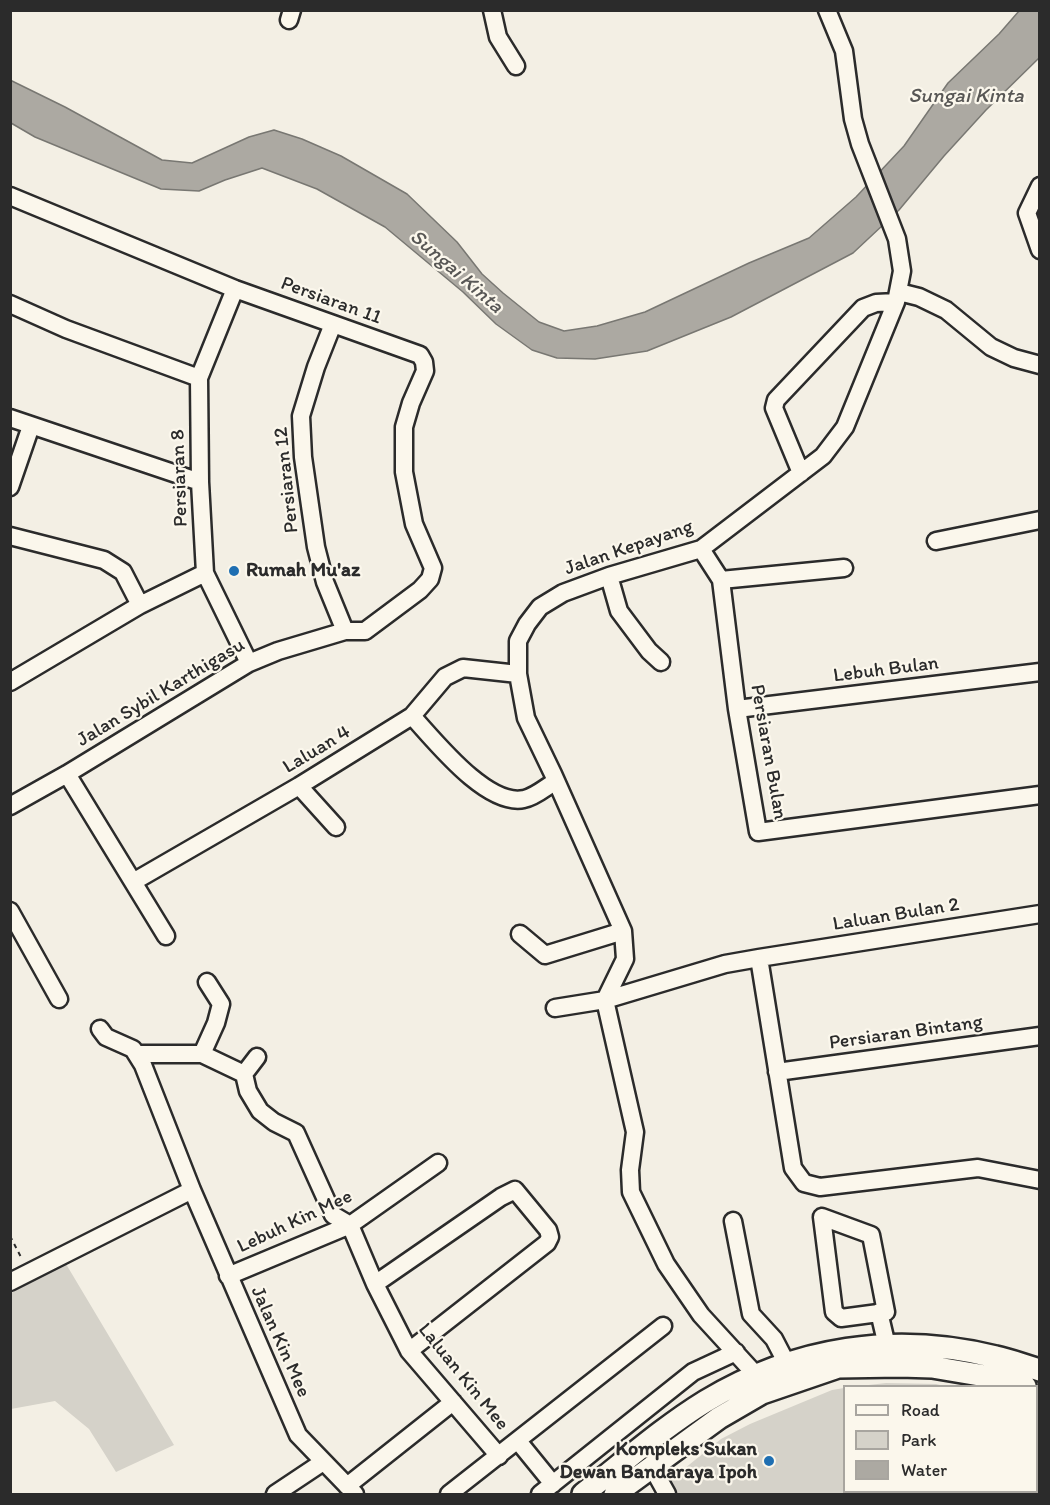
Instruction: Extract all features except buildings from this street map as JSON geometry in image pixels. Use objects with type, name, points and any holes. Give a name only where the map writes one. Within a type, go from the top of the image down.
[{"type":"main road","points":[[583,1494],[677,1420],[707,1401],[756,1375],[820,1353],[868,1345],[960,1350],[997,1357],[1040,1370]]},
{"type":"main road","points":[[756,1375],[769,1380],[818,1366],[932,1367],[1003,1379],[1022,1385]]},
{"type":"main road","points":[[615,1494],[719,1418],[762,1393],[838,1367]]},
{"type":"street","points":[[492,10],[498,37],[516,66]]},
{"type":"street","name":"Jalan Kepayang","points":[[605,1000],[625,959],[622,931],[526,718],[518,674],[519,641],[527,624],[540,607],[563,593],[609,576],[701,549],[823,456],[845,427],[897,297],[902,271],[897,239],[860,144],[853,119],[844,51],[827,10]]},
{"type":"street","points":[[1040,186],[1027,213],[1040,250]]},
{"type":"street","name":"Persiaran 11","points":[[10,196],[235,289],[420,355],[424,362],[425,372],[411,403],[404,427],[404,472],[414,524],[433,568],[430,579]]},
{"type":"street","name":"Persiaran 8","points":[[235,289],[199,378],[200,482],[205,573],[249,663]]},
{"type":"street","points":[[801,473],[774,408],[776,400],[862,308],[897,297],[919,297],[946,310],[991,347],[1014,358],[1040,364]]},
{"type":"street","points":[[10,304],[66,329],[199,378]]},
{"type":"street","name":"Persiaran 12","points":[[333,324],[316,367],[301,416],[302,447],[316,547],[325,582],[345,632]]},
{"type":"street","points":[[10,418],[200,482]]},
{"type":"street","points":[[10,487],[31,426]]},
{"type":"street","points":[[936,542],[1040,520]]},
{"type":"street","points":[[10,536],[104,560],[123,572],[140,605]]},
{"type":"street","name":"Persiaran Bulan","points":[[701,549],[721,580],[737,709],[758,831],[1040,795]]},
{"type":"street","points":[[721,580],[844,568]]},
{"type":"street","points":[[10,682],[140,605],[205,573]]},
{"type":"street","points":[[609,576],[619,611],[649,651],[661,662]]},
{"type":"street","name":"Jalan Sybil Karthigasu","points":[[10,806],[67,774],[249,663],[278,651],[345,632],[365,631],[420,590],[430,579]]},
{"type":"street","name":"Laluan 4","points":[[133,882],[299,786],[412,716],[445,677],[463,668],[518,674]]},
{"type":"street","name":"Lebuh Bulan","points":[[737,709],[1040,672]]},
{"type":"street","points":[[412,716],[453,761],[483,788],[507,799],[527,799],[556,781]]},
{"type":"street","points":[[67,774],[166,936]]},
{"type":"street","points":[[299,786],[336,827]]},
{"type":"street","points":[[10,911],[59,999]]},
{"type":"street","name":"Laluan Bulan 2","points":[[555,1008],[605,1000],[725,964],[759,957],[1040,914]]},
{"type":"street","points":[[520,934],[545,954],[622,931]]},
{"type":"street","points":[[759,957],[793,1168],[804,1183],[820,1187],[978,1167],[1040,1180]]},
{"type":"street","points":[[202,1054],[216,1023],[221,1004],[207,982]]},
{"type":"street","points":[[605,1000],[635,1132],[630,1170],[631,1192],[666,1264],[700,1315],[756,1375]]},
{"type":"street","points":[[100,1029],[106,1037],[132,1049],[136,1054],[202,1054],[244,1074],[257,1057]]},
{"type":"street","name":"Persiaran Bintang","points":[[777,1072],[1040,1036]]},
{"type":"street","name":"Jalan Kin Mee","points":[[136,1054],[143,1065],[228,1276],[298,1435],[351,1490]]},
{"type":"street","name":"Laluan Kin Mee","points":[[244,1074],[248,1091],[260,1111],[274,1122],[296,1133],[333,1215],[350,1225],[375,1284],[409,1351],[499,1456]]},
{"type":"street","name":"Lebuh Kin Mee","points":[[228,1276],[350,1225],[438,1163]]},
{"type":"street","points":[[10,1282],[192,1190]]},
{"type":"street","points":[[375,1284],[501,1197],[515,1190],[548,1230],[550,1237],[547,1243],[409,1351]]},
{"type":"street","points":[[822,1217],[871,1235],[886,1312],[879,1312],[841,1318],[834,1312],[822,1217]]},
{"type":"street","points":[[733,1221],[751,1314],[774,1339],[787,1364]]},
{"type":"street","points":[[879,1312],[887,1346]]},
{"type":"street","points":[[448,1494],[663,1326]]},
{"type":"street","points":[[540,1494],[693,1372],[736,1352]]},
{"type":"street","points":[[351,1490],[453,1402]]},
{"type":"street","points":[[518,1441],[553,1484]]},
{"type":"street","points":[[275,1494],[322,1462]]},
{"type":"street","points":[[652,1467],[667,1494]]},
{"type":"path","points":[[10,1236],[28,1272]]},
{"type":"green space","points":[[66,1264],[174,1445],[116,1472],[89,1429],[55,1401],[11,1409],[11,1293]]},
{"type":"green space","points":[[886,1383],[940,1385],[869,1385]]},
{"type":"green space","name":"Kompleks Sukan Dewan Bandaraya Ipoh","points":[[843,1388],[843,1493],[1038,1493],[1038,1418],[1039,1494],[653,1494],[721,1439],[750,1424],[832,1390]]},
{"type":"water","name":"Sungai Kinta","points":[[1019,11],[1039,11],[1039,58],[986,110],[899,210],[853,253],[731,317],[647,351],[595,359],[557,358],[532,350],[496,324],[463,292],[385,227],[317,189],[262,168],[199,191],[161,189],[35,137],[11,123],[10,80],[162,160],[192,163],[249,137],[274,130],[302,139],[341,156],[407,194],[457,242],[482,274],[503,293],[539,322],[564,331],[597,326],[645,312],[749,263],[809,238],[856,197],[904,146],[948,83],[999,34]]},
{"type":"place","name":"Rumah Mu'az","points":[[234,571]]},
{"type":"place","name":"Kompleks Sukan Dewan Bandaraya Ipoh","points":[[769,1461]]}]
